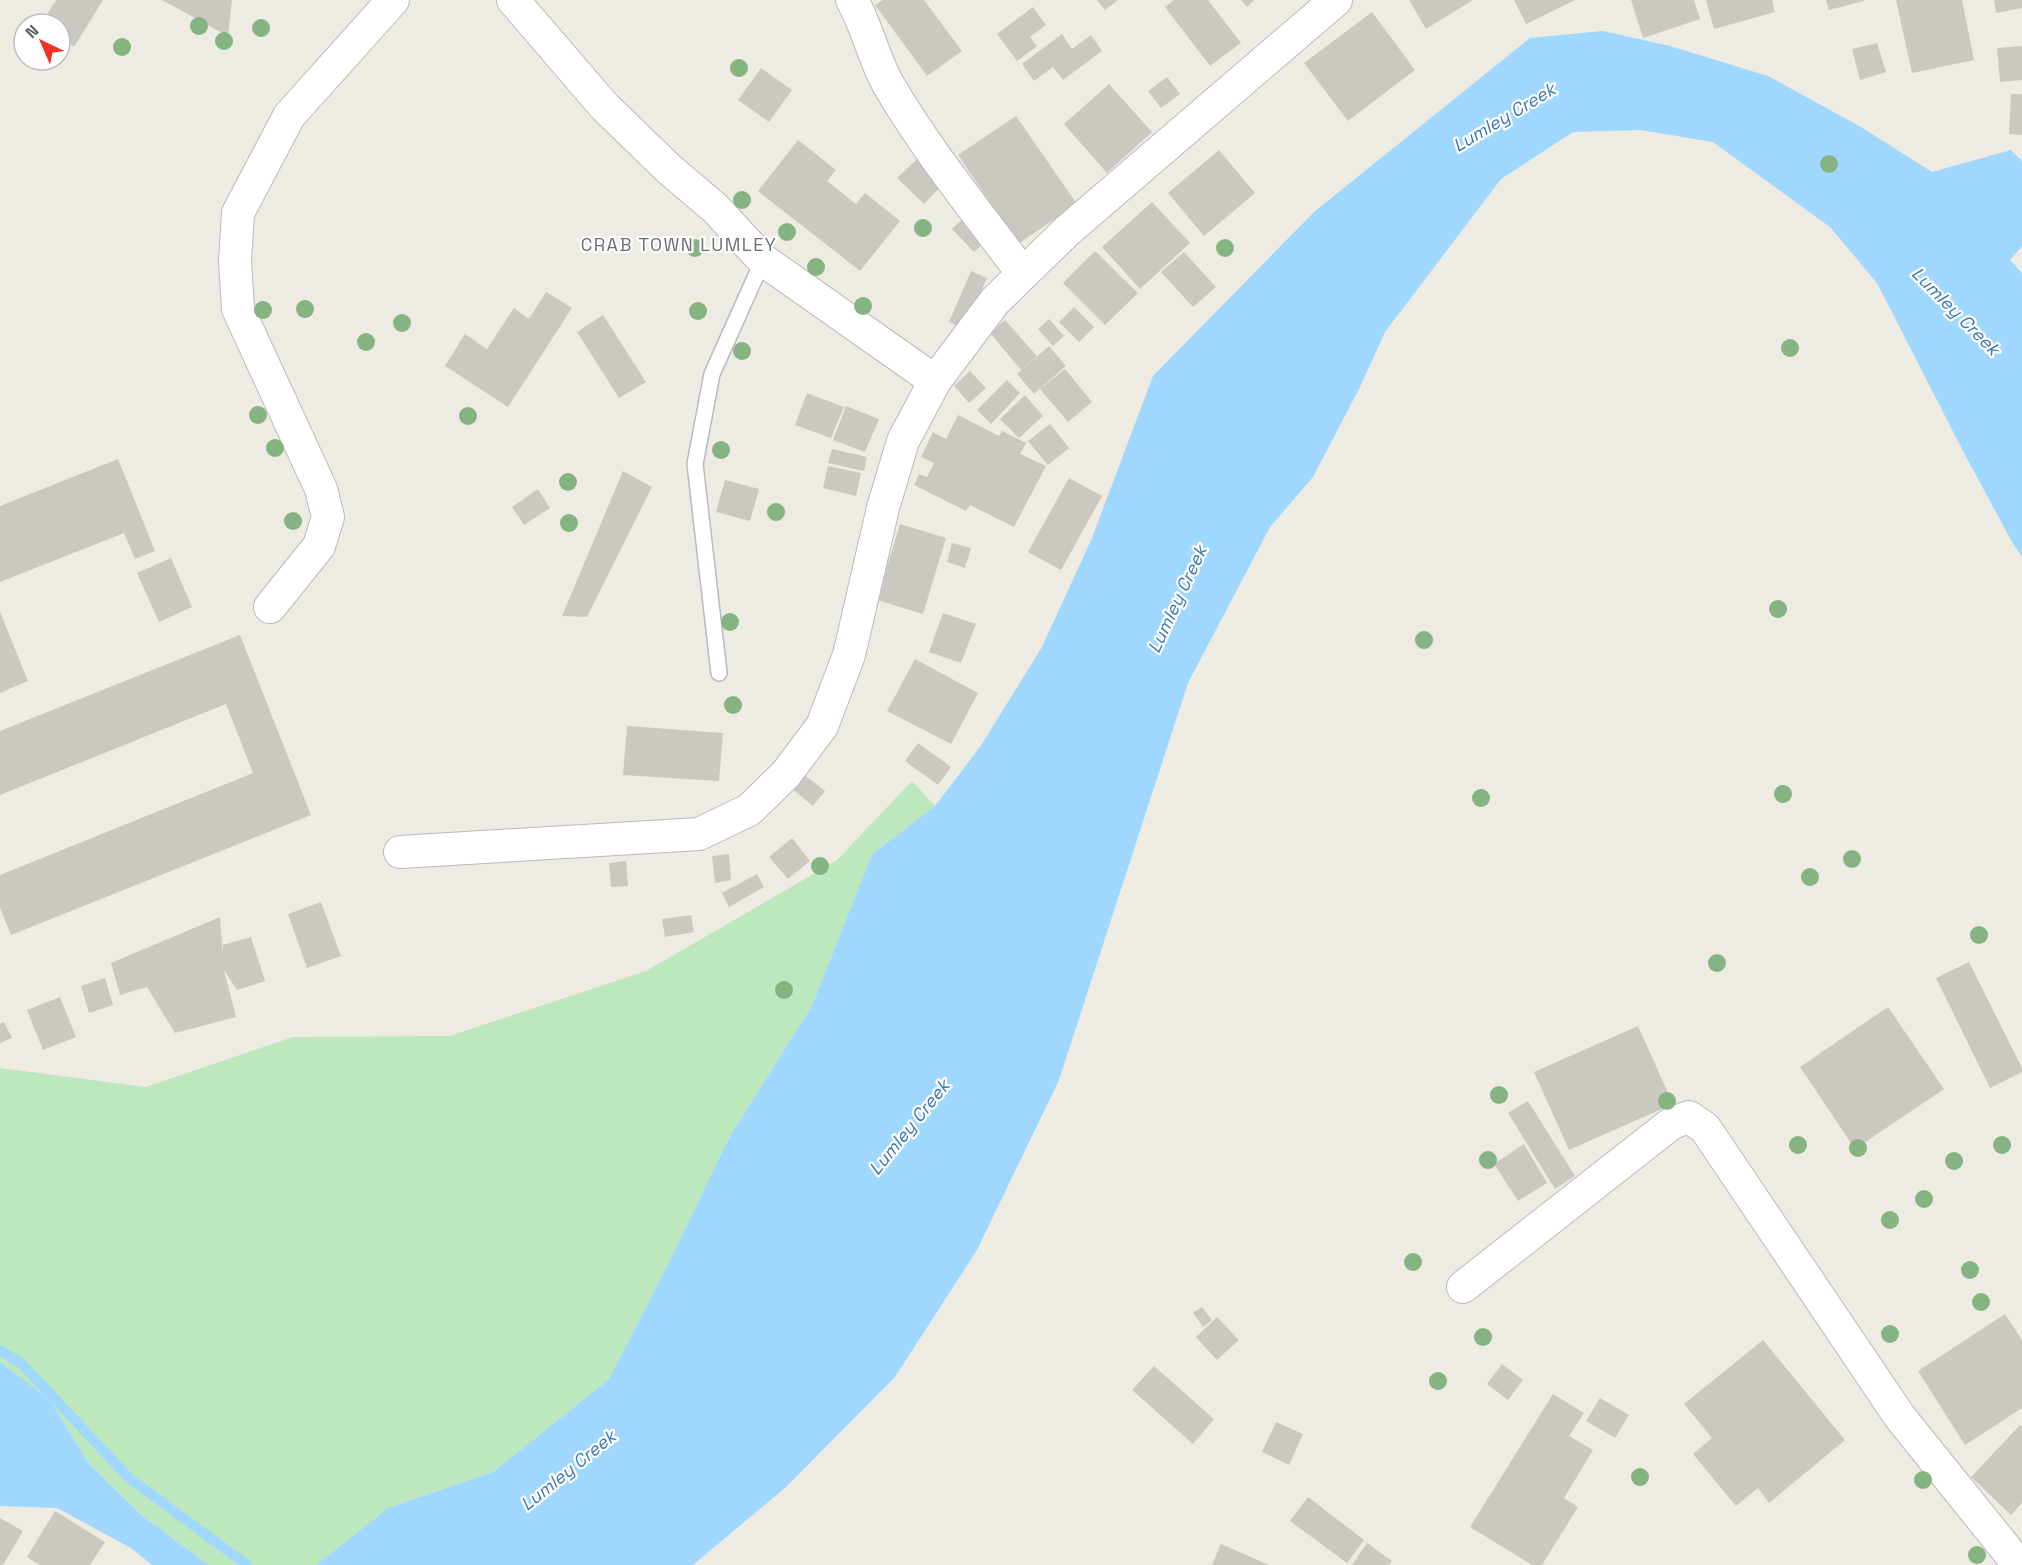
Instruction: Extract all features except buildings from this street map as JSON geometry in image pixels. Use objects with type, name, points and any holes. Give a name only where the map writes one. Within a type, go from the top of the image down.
[{"type":"street","points":[[270,607],[319,546],[328,517],[321,489],[238,309],[235,261],[238,213],[289,116],[393,0]]},
{"type":"street","points":[[513,0],[604,106],[669,170],[722,215],[762,260],[935,381]]},
{"type":"street","points":[[852,0],[860,13],[888,82],[935,155],[1023,274]]},
{"type":"street","points":[[400,852],[699,834],[749,810],[786,774],[822,726],[849,655],[883,508],[903,441],[935,381],[995,301],[1067,231],[1336,0]]},
{"type":"street","points":[[1463,1287],[1672,1123],[1689,1117],[1705,1128],[1900,1418],[2019,1565]]},
{"type":"lane","points":[[719,673],[695,464],[712,374],[762,260]]},
{"type":"green space","points":[[912,781],[935,806],[872,854],[812,1006],[730,1136],[609,1379],[493,1472],[388,1508],[316,1565],[209,1565],[141,1515],[89,1464],[49,1399],[0,1362],[0,1068],[146,1087],[293,1037],[450,1036],[646,971],[836,861]]},
{"type":"water","name":"Lumley Creek","points":[[1603,31],[1670,46],[1768,76],[1861,127],[1932,172],[2011,150],[2022,161],[2022,246],[2010,260],[2022,273],[2022,557],[1964,453],[1877,283],[1830,227],[1713,142],[1641,130],[1573,132],[1501,179],[1385,332],[1360,387],[1313,477],[1270,527],[1188,683],[1059,1080],[977,1250],[895,1377],[786,1487],[693,1565],[316,1565],[388,1508],[493,1472],[609,1379],[730,1136],[812,1006],[872,854],[935,806],[980,747],[1042,647],[1092,538],[1153,376],[1314,212],[1530,38]]},
{"type":"water","points":[[0,1362],[49,1399],[89,1464],[141,1515],[209,1565],[152,1565],[131,1548],[57,1508],[0,1506]]},
{"type":"waterway","points":[[0,1350],[22,1364],[129,1478],[247,1565]]},
{"type":"district","name":"CRAB TOWN LUMLEY","points":[[679,244]]}]
